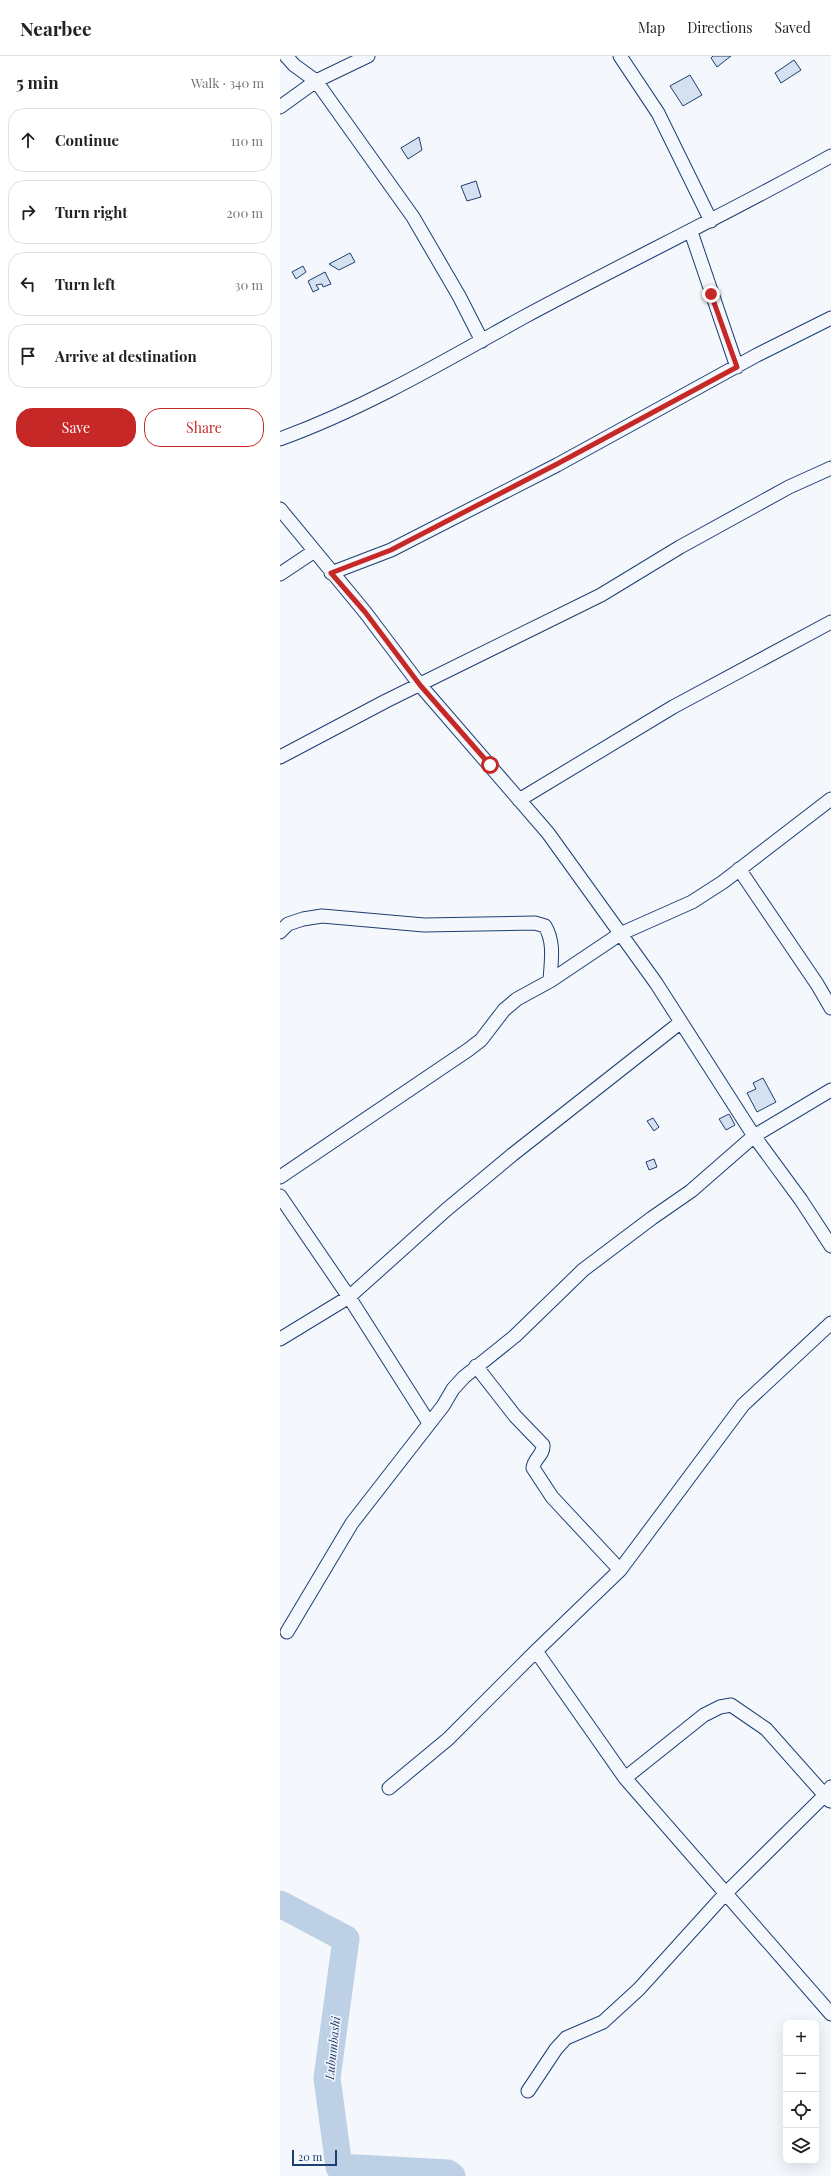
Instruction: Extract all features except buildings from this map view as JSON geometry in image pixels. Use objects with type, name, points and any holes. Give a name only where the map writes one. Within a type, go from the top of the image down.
[{"type":"street","points":[[286,56],[294,65],[316,81],[413,217],[459,296],[482,341]]},
{"type":"street","points":[[280,107],[316,81],[368,56]]},
{"type":"street","points":[[620,56],[658,113],[711,222]]},
{"type":"street","points":[[280,439],[373,399],[438,366],[587,284],[711,222],[831,156]]},
{"type":"street","points":[[691,232],[737,367]]},
{"type":"street","points":[[331,573],[391,550],[557,464],[831,318]]},
{"type":"street","points":[[280,757],[386,701],[601,595],[680,547],[782,491],[831,468]]},
{"type":"street","points":[[280,509],[313,552],[370,618],[420,685],[548,833],[681,1022],[754,1136],[801,1200],[831,1246]]},
{"type":"street","points":[[280,574],[313,552]]},
{"type":"street","points":[[520,800],[672,707],[831,622]]},
{"type":"street","points":[[280,1177],[468,1050],[481,1040],[504,1010],[516,999],[550,981],[620,934],[692,902],[739,869],[831,799]]},
{"type":"street","points":[[739,869],[817,984],[831,1008]]},
{"type":"street","points":[[280,932],[288,924],[302,919],[322,916],[424,925],[535,923],[545,926],[550,934],[552,946],[550,981]]},
{"type":"street","points":[[280,1339],[349,1298],[446,1210],[512,1155],[681,1022]]},
{"type":"street","points":[[287,1632],[352,1524],[453,1389],[476,1366],[515,1336],[583,1270],[652,1218],[691,1191],[754,1136],[831,1090]]},
{"type":"street","points":[[280,1196],[349,1298],[429,1423]]},
{"type":"street","points":[[389,1788],[448,1739],[620,1570],[743,1405],[831,1323]]},
{"type":"street","points":[[476,1366],[515,1416],[543,1445],[542,1453],[533,1464],[533,1468],[552,1496],[620,1570]]},
{"type":"street","points":[[536,1651],[626,1778],[725,1894],[831,2014]]},
{"type":"street","points":[[528,2091],[566,2038],[603,2022],[639,1989],[725,1894],[829,1795],[766,1729],[730,1706],[720,1707],[704,1715],[626,1778]]},
{"type":"waterway","name":"Lubumbashi","points":[[280,1904],[346,1939],[327,2078],[339,2167],[448,2173],[452,2176]]},
{"type":"route","points":[[490,765],[420,685],[365,612],[331,573],[391,550],[557,464],[737,367],[711,294]]}]
